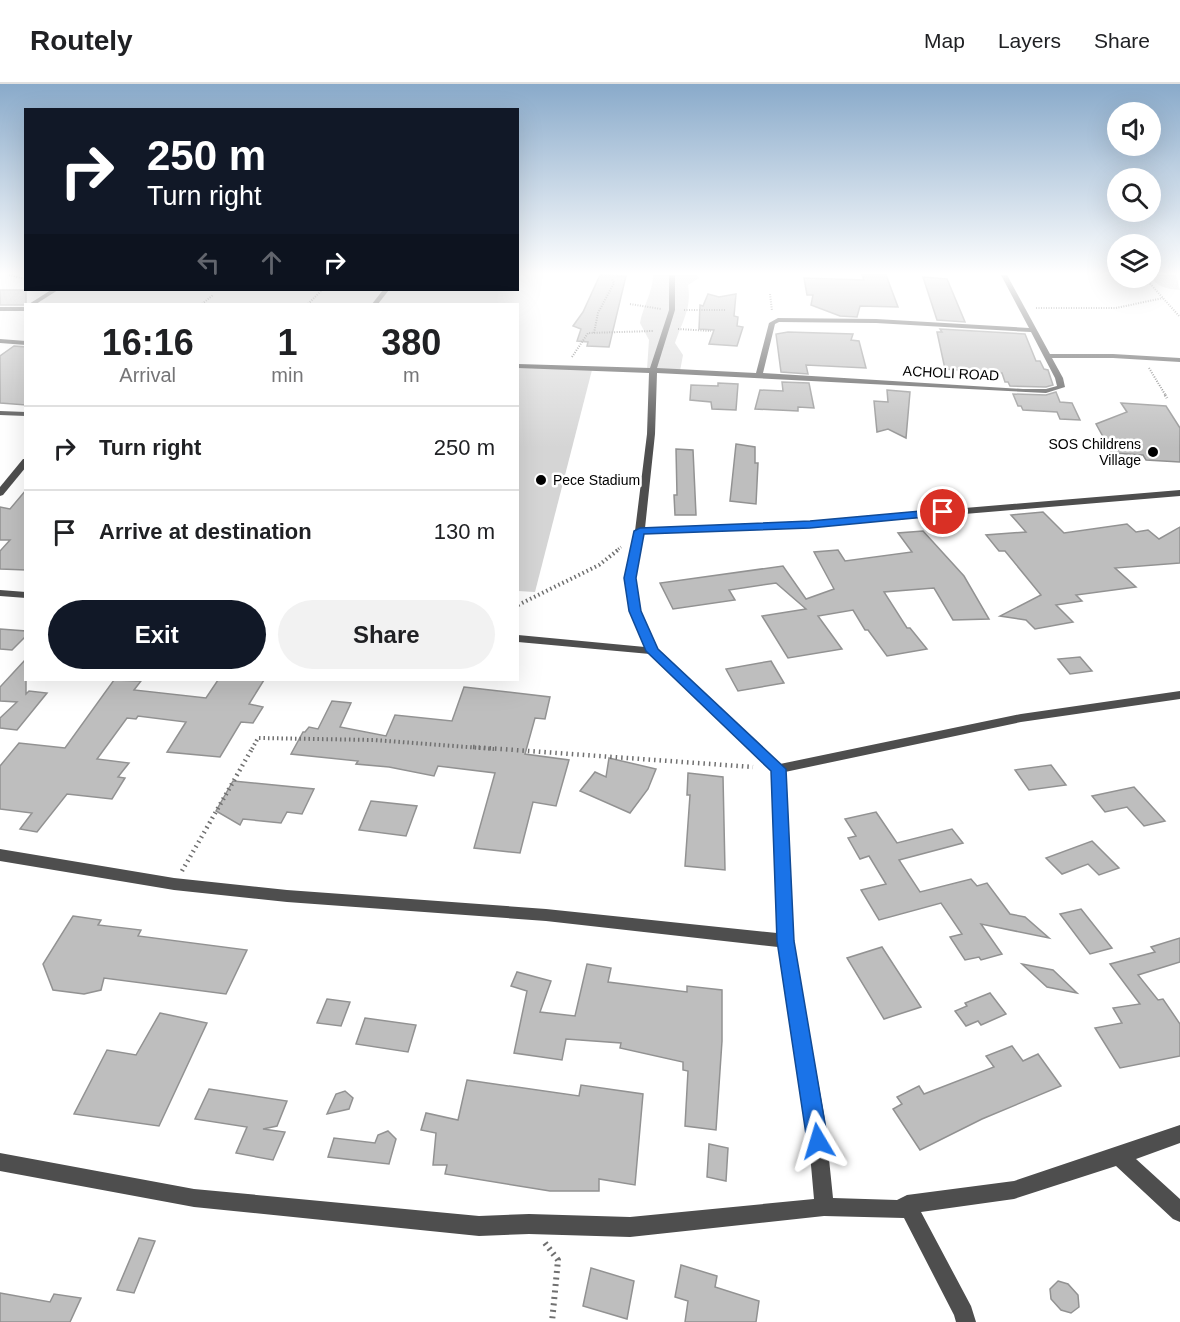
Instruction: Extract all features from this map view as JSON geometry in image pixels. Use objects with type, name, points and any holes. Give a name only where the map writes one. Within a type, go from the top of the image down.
[{"type":"street","points":[[665,333],[653,371],[651,434],[640,531],[630,578],[635,611],[653,651],[778,769],[785,941],[816,1120],[824,1207]]},
{"type":"street","points":[[759,376],[770,333]]},
{"type":"street","points":[[1035,333],[1048,356],[1142,357],[1180,360]]},
{"type":"street","points":[[0,341],[24,343]]},
{"type":"street","name":"ACHOLI ROAD","points":[[519,366],[1046,391],[1060,387],[1059,378],[1048,356]]},
{"type":"street","points":[[0,413],[24,414]]},
{"type":"street","points":[[0,492],[24,463]]},
{"type":"street","points":[[640,531],[810,524],[1180,493]]},
{"type":"street","points":[[0,593],[24,595]]},
{"type":"street","points":[[519,639],[653,651]]},
{"type":"street","points":[[778,769],[1021,718],[1180,695]]},
{"type":"street","points":[[0,855],[81,867],[174,885],[286,896],[546,915],[785,941]]},
{"type":"street","points":[[0,1162],[194,1198],[479,1226],[529,1224],[630,1227],[824,1207],[901,1210],[907,1204],[1014,1190],[1180,1134]]},
{"type":"street","points":[[1119,1156],[1180,1212]]},
{"type":"street","points":[[907,1204],[964,1313],[966,1322]]},
{"type":"path","points":[[565,368],[588,333],[599,333]]},
{"type":"path","points":[[1142,357],[1167,398]]},
{"type":"path","points":[[519,605],[599,566],[640,531]]},
{"type":"path","points":[[174,885],[258,738],[374,740],[778,769]]},
{"type":"path","points":[[529,1224],[558,1260],[552,1322]]},
{"type":"shaded area","points":[[645,333],[679,333],[675,343],[683,355],[680,371],[647,369],[649,340]]},
{"type":"shaded area","name":"Pece Stadium","points":[[519,366],[592,370],[535,592],[519,591]]},
{"type":"building","points":[[580,333],[612,333],[609,347],[587,346],[588,342],[577,341]]},
{"type":"building","points":[[713,333],[741,333],[737,346],[709,344]]},
{"type":"building","points":[[937,333],[1025,334],[1036,361],[1040,361],[1044,369],[1048,370],[1053,385],[1046,387],[1010,386],[1008,382],[1005,382],[1002,373],[945,369]]},
{"type":"building","points":[[776,334],[853,334],[851,340],[859,341],[866,368],[806,365],[808,374],[781,372]]},
{"type":"building","points":[[14,346],[24,347],[24,405],[0,403],[0,356]]},
{"type":"building","points":[[782,382],[809,383],[814,408],[798,407],[798,411],[755,409],[760,390],[783,391]]},
{"type":"building","points":[[718,383],[738,384],[736,410],[712,409],[711,402],[690,400],[691,385],[718,386]]},
{"type":"building","points":[[887,390],[910,392],[906,438],[888,429],[877,432],[874,401],[888,402]]},
{"type":"building","points":[[1056,392],[1060,402],[1072,403],[1080,420],[1060,419],[1057,412],[1023,410],[1021,406],[1018,406],[1013,394],[1046,395]]},
{"type":"building","points":[[1121,403],[1166,406],[1180,428],[1180,462],[1146,460],[1143,455],[1112,453],[1096,424],[1127,412]]},
{"type":"building","points":[[736,444],[755,447],[755,463],[758,463],[756,504],[730,501]]},
{"type":"building","points":[[676,449],[693,450],[696,515],[675,515]]},
{"type":"building","points":[[24,492],[24,570],[0,569],[0,551],[10,540],[0,540],[0,507],[10,509]]},
{"type":"building","points":[[1043,512],[1064,533],[1127,524],[1136,532],[1148,530],[1159,539],[1180,527],[1180,563],[1115,568],[1136,587],[1076,595],[1082,601],[1056,605],[1073,622],[1035,629],[1026,620],[1000,616],[1041,595],[1005,551],[999,551],[986,535],[1026,532],[1011,515]]},
{"type":"building","points":[[923,531],[964,576],[989,619],[953,620],[934,588],[884,592],[907,628],[910,628],[927,649],[887,656],[868,630],[865,630],[853,610],[818,616],[842,649],[788,658],[762,616],[806,609],[776,583],[729,590],[735,600],[673,609],[660,583],[783,566],[806,599],[834,589],[814,552],[838,550],[845,561],[912,552],[898,533]]},
{"type":"building","points":[[0,629],[24,631],[24,638],[12,650],[0,649]]},
{"type":"building","points":[[1080,657],[1092,671],[1070,674],[1058,659]]},
{"type":"building","points":[[24,661],[26,694],[29,691],[47,693],[17,730],[0,728],[0,718],[17,702],[0,701],[0,687]]},
{"type":"building","points":[[771,661],[784,683],[738,691],[726,669]]},
{"type":"building","points":[[113,681],[141,681],[134,690],[206,698],[217,681],[263,681],[249,704],[263,707],[253,723],[241,722],[220,757],[167,752],[186,722],[138,716],[136,719],[127,718],[97,759],[129,763],[118,777],[125,778],[112,799],[67,794],[37,832],[20,829],[32,813],[0,809],[0,766],[19,743],[65,748]]},
{"type":"building","points":[[464,687],[550,697],[545,719],[535,718],[525,754],[569,760],[556,806],[533,802],[520,853],[474,848],[495,773],[438,766],[434,776],[389,767],[356,764],[358,761],[291,754],[303,732],[309,727],[318,729],[332,701],[351,703],[340,727],[386,736],[395,715],[452,721]]},
{"type":"building","points":[[609,758],[656,769],[648,789],[630,813],[580,791],[595,772],[606,777]]},
{"type":"building","points":[[1051,765],[1066,785],[1029,790],[1015,770]]},
{"type":"building","points":[[688,773],[723,777],[725,870],[685,866],[690,795],[687,795]]},
{"type":"building","points":[[233,781],[314,789],[302,814],[287,812],[281,823],[243,819],[240,825],[216,811]]},
{"type":"building","points":[[1134,787],[1165,821],[1144,826],[1127,807],[1105,812],[1092,796]]},
{"type":"building","points":[[371,801],[417,806],[406,836],[359,830]]},
{"type":"building","points":[[876,812],[897,843],[952,829],[963,843],[899,860],[920,892],[971,879],[977,886],[987,883],[1010,914],[1025,917],[1049,938],[981,924],[1002,954],[981,960],[979,957],[965,960],[950,937],[962,934],[941,903],[879,920],[861,890],[886,884],[869,856],[860,859],[848,838],[856,836],[845,819]]},
{"type":"building","points":[[1092,841],[1119,868],[1099,875],[1088,864],[1062,874],[1046,858]]},
{"type":"building","points":[[1081,909],[1112,948],[1090,954],[1060,914]]},
{"type":"building","points":[[73,916],[101,920],[98,925],[141,930],[138,936],[247,950],[226,994],[104,978],[101,990],[84,994],[53,990],[43,964]]},
{"type":"building","points":[[1180,938],[1180,962],[1138,975],[1158,1000],[1163,999],[1180,1024],[1180,1056],[1120,1068],[1095,1028],[1122,1023],[1113,1008],[1140,1004],[1110,964],[1155,952],[1151,947]]},
{"type":"building","points":[[882,947],[921,1007],[884,1019],[847,958]]},
{"type":"building","points":[[587,964],[611,968],[608,982],[687,992],[687,986],[722,990],[722,1041],[716,1130],[685,1126],[688,1071],[683,1070],[683,1062],[620,1048],[621,1043],[566,1039],[562,1060],[514,1053],[527,991],[511,986],[517,972],[551,981],[540,1012],[575,1016]]},
{"type":"building","points":[[1022,964],[1053,970],[1077,993],[1047,987]]},
{"type":"building","points":[[990,993],[1006,1014],[981,1025],[978,1021],[966,1026],[955,1011],[967,1006],[965,1003]]},
{"type":"building","points":[[327,999],[350,1002],[341,1026],[317,1023]]},
{"type":"building","points":[[160,1013],[207,1023],[159,1126],[74,1114],[107,1050],[136,1055]]},
{"type":"building","points":[[365,1018],[416,1025],[408,1052],[356,1044]]},
{"type":"building","points":[[1012,1046],[1023,1061],[1038,1054],[1061,1086],[982,1119],[920,1150],[893,1109],[902,1104],[897,1097],[919,1086],[924,1094],[994,1067],[986,1056]]},
{"type":"building","points":[[467,1080],[579,1096],[581,1085],[643,1094],[635,1185],[599,1179],[599,1191],[550,1191],[445,1174],[447,1165],[433,1165],[436,1133],[421,1130],[426,1113],[458,1120]]},
{"type":"building","points":[[209,1089],[287,1101],[277,1126],[263,1129],[285,1132],[273,1160],[236,1153],[247,1127],[195,1119]]},
{"type":"building","points":[[345,1091],[353,1098],[349,1109],[327,1114],[336,1094]]},
{"type":"building","points":[[388,1131],[396,1139],[389,1164],[328,1157],[334,1138],[375,1143],[378,1135]]},
{"type":"building","points":[[709,1144],[728,1148],[726,1181],[707,1177]]},
{"type":"building","points":[[139,1238],[155,1241],[134,1293],[117,1290]]},
{"type":"building","points":[[681,1265],[717,1276],[715,1287],[759,1301],[756,1322],[685,1322],[688,1301],[675,1297]]},
{"type":"building","points":[[591,1268],[634,1281],[627,1319],[583,1306]]},
{"type":"building","points":[[1058,1281],[1068,1284],[1078,1295],[1079,1307],[1071,1313],[1061,1310],[1051,1299],[1050,1289]]},
{"type":"building","points":[[0,1293],[50,1302],[54,1294],[81,1298],[70,1322],[0,1322]]},
{"type":"place","name":"SOS Childrens Village","points":[[1153,452]]},
{"type":"place","name":"Pece Stadium","points":[[541,480]]},
{"type":"route","points":[[818,1141],[785,941],[778,769],[653,651],[635,611],[630,578],[632,561],[640,531],[810,524],[943,512]]}]
